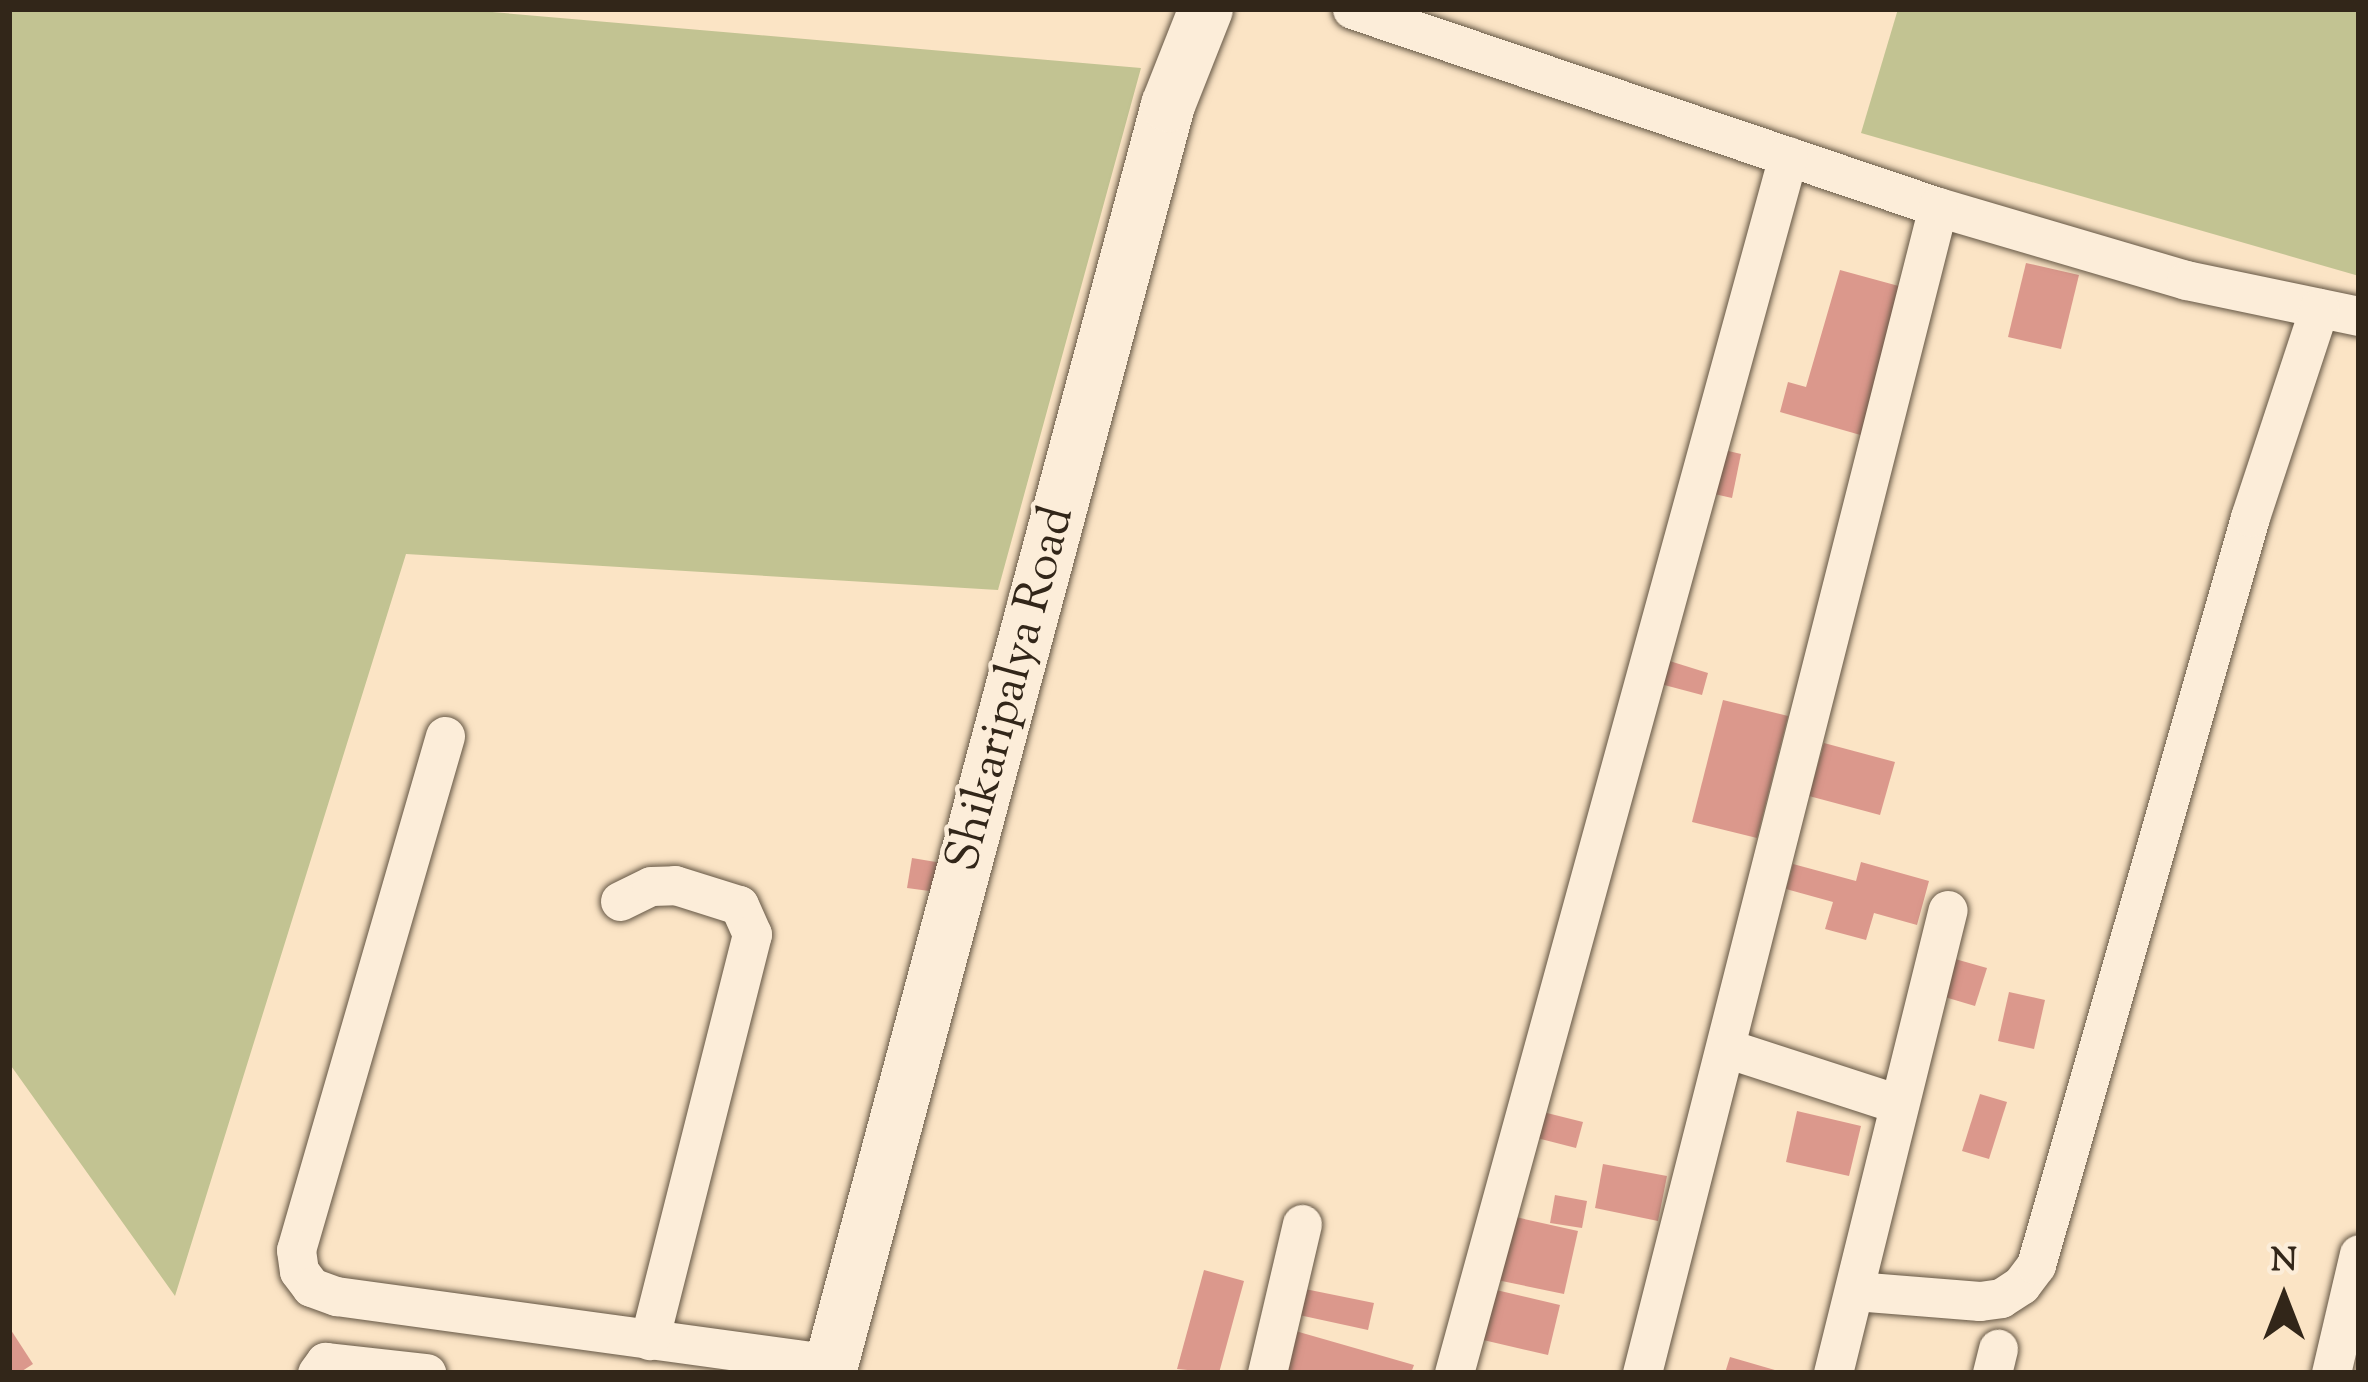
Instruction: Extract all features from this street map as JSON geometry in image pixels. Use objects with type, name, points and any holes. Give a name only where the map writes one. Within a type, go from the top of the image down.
[{"type":"street","name":"Shikaripalya Road","points":[[830,1369],[1168,105],[1206,9]]},
{"type":"street","points":[[1352,9],[1938,207],[2186,280],[2359,316]]},
{"type":"street","points":[[1454,1373],[1788,156]]},
{"type":"street","points":[[1642,1373],[1938,207]]},
{"type":"street","points":[[1855,1291],[1980,1301],[2001,1298],[2036,1265],[2250,517],[2319,308]]},
{"type":"street","points":[[445,736],[296,1250],[299,1271],[311,1287],[337,1296],[830,1369]]},
{"type":"street","points":[[620,901],[651,886],[675,885],[740,904],[752,934],[649,1340]]},
{"type":"street","points":[[1832,1373],[1948,910]]},
{"type":"street","points":[[1726,1048],[1898,1104]]},
{"type":"street","points":[[1267,1373],[1302,1224]]},
{"type":"street","points":[[2331,1373],[2359,1254]]},
{"type":"street","points":[[317,1373],[325,1362],[340,1362],[426,1373]]},
{"type":"green space","points":[[9,9],[457,9],[1141,68],[998,590],[406,554],[175,1296],[9,1063]]},
{"type":"green space","points":[[1898,9],[2359,9],[2359,276],[1861,133]]},
{"type":"building","points":[[2026,263],[2079,275],[2061,349],[2008,337]]},
{"type":"building","points":[[1840,270],[1906,288],[1864,436],[1780,412],[1788,382],[1806,387]]},
{"type":"building","points":[[1720,449],[1741,454],[1732,498],[1710,493]]},
{"type":"building","points":[[1660,658],[1708,673],[1702,695],[1653,682]]},
{"type":"building","points":[[1723,700],[1788,716],[1757,838],[1692,822]]},
{"type":"building","points":[[1824,743],[1895,762],[1880,815],[1809,796]]},
{"type":"building","points":[[912,858],[948,864],[944,893],[907,888]]},
{"type":"building","points":[[1861,862],[1929,881],[1917,925],[1874,913],[1866,940],[1825,929],[1833,902],[1786,889],[1793,864],[1856,881]]},
{"type":"building","points":[[1948,957],[1987,968],[1975,1006],[1938,995]]},
{"type":"building","points":[[2009,992],[2045,1000],[2034,1049],[1998,1041]]},
{"type":"building","points":[[1980,1094],[2007,1102],[1989,1159],[1962,1151]]},
{"type":"building","points":[[1797,1111],[1861,1126],[1849,1176],[1786,1162]]},
{"type":"building","points":[[1543,1112],[1583,1122],[1576,1148],[1537,1138]]},
{"type":"building","points":[[1603,1164],[1667,1176],[1658,1221],[1595,1208]]},
{"type":"building","points":[[1555,1195],[1587,1201],[1582,1228],[1550,1223]]},
{"type":"building","points":[[1511,1216],[1578,1231],[1564,1294],[1497,1280]]},
{"type":"building","points":[[1204,1270],[1244,1281],[1219,1373],[1177,1369]]},
{"type":"building","points":[[1305,1289],[1374,1303],[1368,1330],[1299,1315]]},
{"type":"building","points":[[1492,1289],[1560,1305],[1548,1355],[1479,1339]]},
{"type":"building","points":[[9,1327],[33,1364],[19,1373],[9,1373]]},
{"type":"building","points":[[1292,1330],[1414,1365],[1411,1373],[1279,1373]]},
{"type":"building","points":[[1730,1357],[1782,1372],[1782,1373],[1725,1373]]}]
